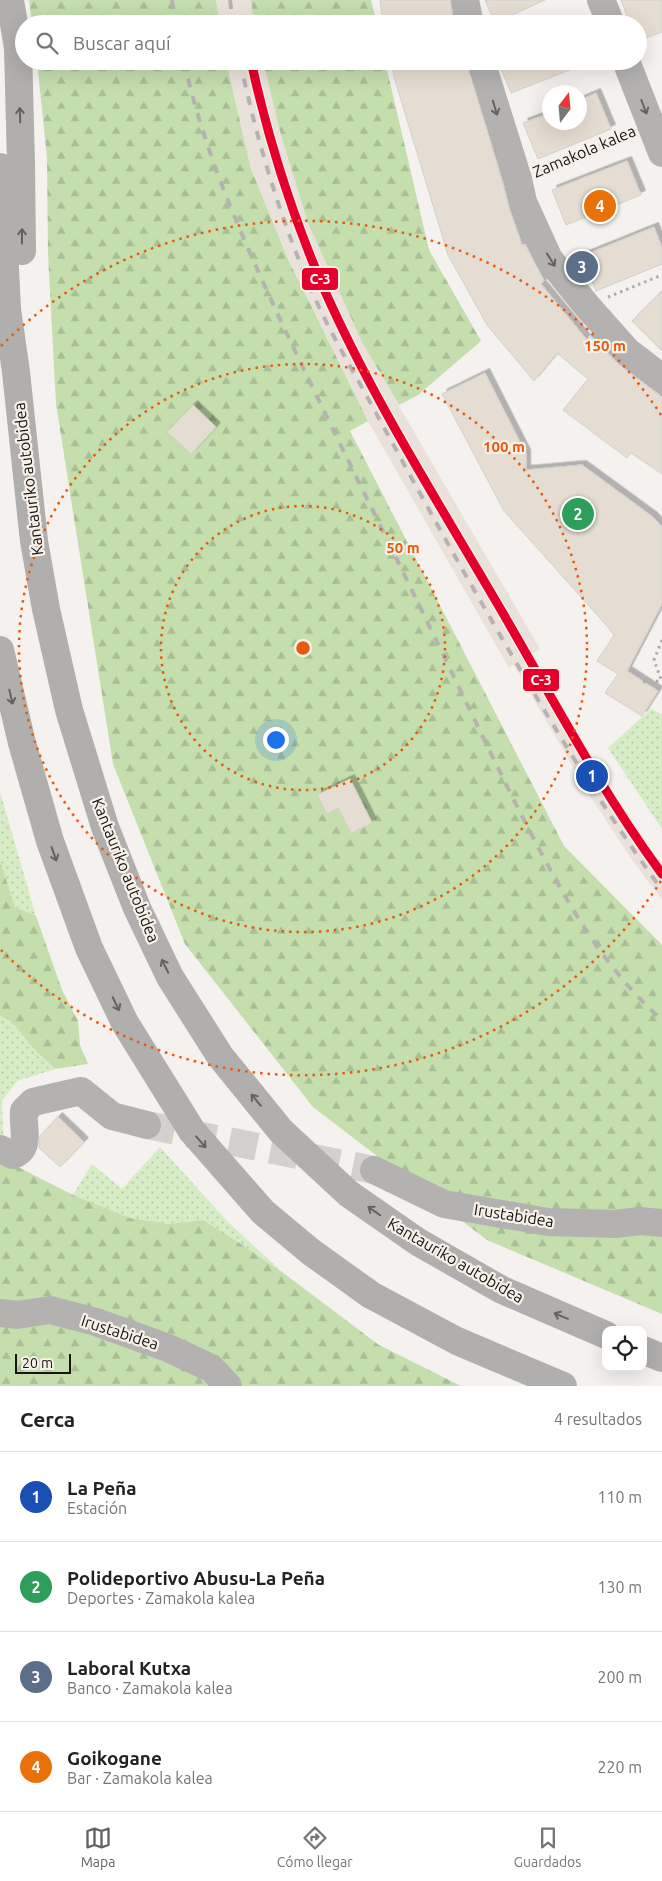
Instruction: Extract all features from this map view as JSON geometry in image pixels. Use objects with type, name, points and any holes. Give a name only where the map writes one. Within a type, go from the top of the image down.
[{"type":"highway","points":[[10,0],[15,30]]},
{"type":"highway","points":[[16,372],[22,309],[22,164],[19,70]]},
{"type":"highway","points":[[0,166],[8,309],[16,372]]},
{"type":"highway","name":"Kantauriko autobidea","points":[[16,372],[34,541],[46,609],[69,710],[105,827],[133,899],[166,968],[180,992],[220,1056],[275,1123],[349,1194],[418,1242],[502,1290],[602,1333]]},
{"type":"highway","points":[[0,650],[22,743],[50,841],[89,948],[125,1023],[192,1131],[262,1212],[311,1252],[371,1295],[457,1341],[563,1386]]},
{"type":"highway","points":[[647,1352],[662,1358]]},
{"type":"street","points":[[465,0],[468,15]]},
{"type":"street","points":[[601,0],[607,15]]},
{"type":"street","name":"Zamakola kalea","points":[[484,70],[518,179],[523,202],[550,259],[587,306],[627,351],[662,378]]},
{"type":"street","points":[[630,70],[662,153]]},
{"type":"street","points":[[0,1149],[13,1154],[20,1152],[25,1144],[24,1111],[33,1102],[81,1091],[112,1116],[147,1125]]},
{"type":"street","name":"Irustabidea","points":[[374,1170],[444,1204],[548,1222],[615,1224],[640,1221],[662,1223]]},
{"type":"street","name":"Irustabidea","points":[[0,1313],[17,1315],[50,1310],[96,1322],[168,1348],[210,1368],[228,1386]]},
{"type":"path","name":"Zamakola kalea","points":[[518,179],[651,124]]},
{"type":"path","points":[[587,306],[662,275]]},
{"type":"path","points":[[643,682],[662,682],[654,660],[662,640]]},
{"type":"shaded area","points":[[216,0],[251,0],[253,15],[218,15]]},
{"type":"shaded area","points":[[228,70],[265,70],[279,128],[363,344],[540,649],[531,654],[613,791],[662,866],[662,900],[630,857],[585,788],[514,665],[509,668],[368,421],[288,258],[251,169]]},
{"type":"green space","points":[[29,0],[216,0],[218,15],[31,15]]},
{"type":"green space","points":[[251,0],[371,0],[375,15],[253,15]]},
{"type":"green space","points":[[38,70],[228,70],[251,169],[288,259],[368,421],[350,431],[564,846],[662,945],[662,1314],[487,1240],[313,1107],[185,944],[113,764],[56,404],[48,254],[47,158]]},
{"type":"green space","points":[[265,70],[387,70],[429,250],[481,341],[418,395],[399,405],[363,344],[308,223],[279,128]]},
{"type":"green space","points":[[651,709],[662,714],[662,829],[608,748]]},
{"type":"green space","points":[[0,792],[36,916],[15,907],[0,860]]},
{"type":"green space","points":[[0,860],[15,907],[36,916],[62,990],[78,1021],[80,1045],[88,1064],[55,1069],[33,1048],[12,1022],[0,1016]]},
{"type":"green space","points":[[0,1016],[12,1022],[33,1048],[55,1069],[17,1081],[2,1101],[4,1160],[0,1158]]},
{"type":"green space","points":[[160,1147],[227,1221],[282,1272],[203,1220],[170,1224],[130,1218],[73,1195],[92,1164],[122,1189]]},
{"type":"green space","points":[[0,1158],[73,1195],[130,1218],[170,1224],[203,1220],[282,1272],[379,1345],[461,1386],[0,1386]]},
{"type":"building","points":[[380,0],[450,0],[452,15],[382,15]]},
{"type":"building","points":[[485,0],[545,0],[512,15],[492,15]]},
{"type":"building","points":[[621,0],[662,0],[662,32],[647,38],[647,15],[627,15]]},
{"type":"building","points":[[393,70],[469,70],[509,208],[522,245],[525,244],[544,281],[541,284],[587,340],[590,335],[617,363],[662,397],[662,474],[631,453],[627,458],[563,410],[588,379],[557,353],[534,381],[487,325],[448,255]]},
{"type":"building","points":[[502,70],[570,70],[511,93]]},
{"type":"building","points":[[596,93],[611,129],[538,159],[523,123],[542,116],[542,130],[587,130],[587,97]]},
{"type":"building","points":[[627,161],[641,195],[566,225],[552,190]]},
{"type":"building","points":[[654,227],[662,248],[662,264],[596,291],[582,256]]},
{"type":"building","points":[[662,291],[662,351],[632,321]]},
{"type":"building","points":[[485,373],[526,454],[526,470],[582,465],[653,517],[662,527],[662,604],[627,671],[658,691],[642,716],[605,693],[618,674],[597,661],[614,635],[504,511],[442,394]]},
{"type":"building","points":[[193,405],[216,427],[191,454],[167,432]]},
{"type":"building","points":[[350,779],[372,823],[351,833],[338,808],[327,814],[317,795]]},
{"type":"building","points":[[58,1117],[84,1142],[60,1167],[39,1148],[40,1136]]},
{"type":"tunnel","points":[[147,1125],[374,1170]]},
{"type":"railway","points":[[172,0],[174,15]]},
{"type":"railway","points":[[230,0],[232,15]]},
{"type":"railway","points":[[186,70],[203,132],[215,166],[257,268],[287,334],[536,844],[566,898],[600,950],[639,998],[662,1020]]},
{"type":"railway","points":[[242,70],[263,155],[283,217],[306,277],[325,319],[449,546],[533,690],[582,772],[662,890]]},
{"type":"transit line","name":"C-3","points":[[253,70],[273,148],[301,233],[324,289],[364,373],[580,747],[619,811],[662,874]]},
{"type":"place","name":"Goikogane","points":[[600,206]]},
{"type":"place","name":"Laboral Kutxa","points":[[582,267]]},
{"type":"place","name":"Polideportivo Abusu-La Peña","points":[[578,514]]},
{"type":"place","name":"La Peña","points":[[592,776]]}]
